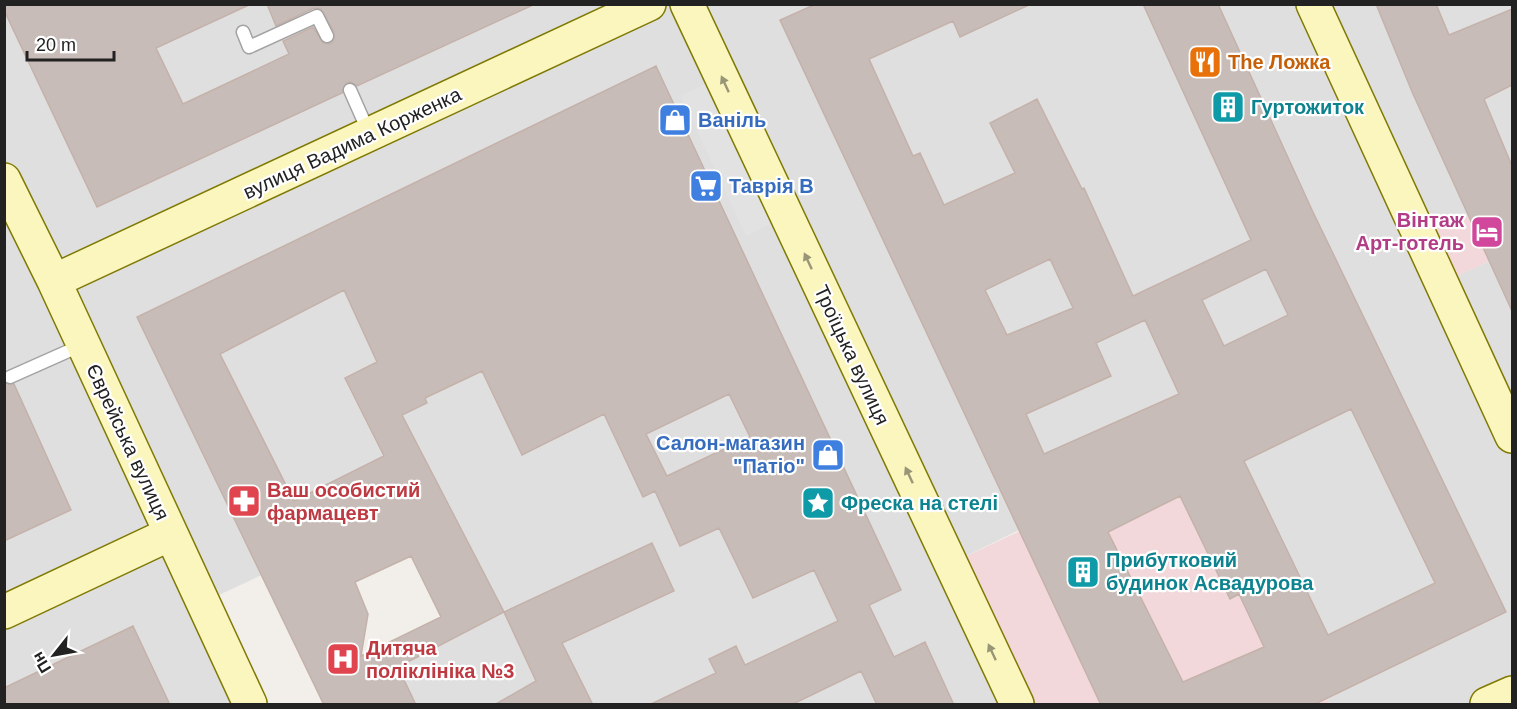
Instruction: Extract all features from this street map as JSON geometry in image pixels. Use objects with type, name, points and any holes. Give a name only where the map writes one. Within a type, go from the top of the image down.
[{"type":"main road","name":"вулиця Вадима Корженка","points":[[54,281],[649,4]]},
{"type":"main road","name":"Троїцька вулиця","points":[[687,4],[1017,705]]},
{"type":"main road","points":[[1313,4],[1512,436]]},
{"type":"main road","name":"Єврейська вулиця","points":[[4,180],[54,281],[250,705]]},
{"type":"main road","points":[[4,612],[170,534]]},
{"type":"main road","points":[[1487,705],[1512,693]]},
{"type":"lane","points":[[243,32],[249,47],[317,16],[327,36]]},
{"type":"lane","points":[[350,90],[370,134]]},
{"type":"lane","points":[[10,377],[83,345]]},
{"type":"shaded area","points":[[5,5],[659,5],[562,47],[669,5],[684,5],[1015,704],[324,704],[504,612],[439,487],[375,522],[204,602],[59,274],[5,165]]},
{"type":"shaded area","points":[[689,5],[1310,5],[1512,428],[1512,688],[1477,704],[1330,704],[1302,647],[1019,530],[954,562]]},
{"type":"shaded area","points":[[1319,5],[1512,5],[1512,194],[1426,233]]},
{"type":"shaded area","points":[[707,83],[773,223],[746,236],[681,96]]},
{"type":"shaded area","points":[[4,195],[163,528],[4,605]]},
{"type":"shaded area","points":[[1512,195],[1512,251],[1448,280],[1426,233]]},
{"type":"shaded area","points":[[1512,251],[1512,415],[1448,280]]},
{"type":"shaded area","points":[[1199,447],[1330,704],[1023,704],[954,562]]},
{"type":"shaded area","points":[[168,541],[243,699],[232,704],[5,704],[4,617]]},
{"type":"building","points":[[4,4],[251,4],[156,48],[183,104],[289,54],[283,41],[313,27],[323,43],[330,44],[334,40],[334,32],[321,9],[314,8],[276,26],[267,4],[535,4],[357,86],[351,82],[346,83],[342,93],[97,207],[4,10]]},
{"type":"building","points":[[816,4],[1031,4],[960,37],[953,21],[869,59],[913,156],[920,153],[944,205],[1015,173],[990,123],[1037,99],[1082,189],[1084,188],[1133,296],[1251,240],[1143,4],[1218,4],[1312,210],[1506,612],[1313,705],[1101,705],[780,20]],"holes":[[[1050,259],[1073,308],[1007,335],[985,290]],[[1266,269],[1288,315],[1224,346],[1202,300]],[[1145,320],[1179,394],[1044,454],[1026,414],[1111,376],[1096,343]],[[1351,409],[1435,583],[1328,635],[1244,461]],[[1180,496],[1230,599],[1239,594],[1264,647],[1183,682],[1108,532]]]},
{"type":"building","points":[[1376,4],[1436,4],[1449,35],[1512,9],[1512,85],[1484,99],[1512,166],[1512,311],[1413,94]]},
{"type":"building","points":[[656,66],[901,590],[869,605],[894,657],[925,642],[954,705],[877,705],[861,671],[791,705],[649,705],[716,673],[709,659],[736,646],[745,665],[838,621],[814,570],[753,598],[719,528],[680,546],[655,491],[643,497],[604,414],[522,455],[482,371],[425,398],[427,403],[402,415],[504,612],[398,667],[416,705],[324,705],[137,317]],"holes":[[[344,290],[377,362],[345,378],[384,456],[294,501],[220,354]],[[729,394],[750,437],[667,476],[646,434]],[[411,556],[441,617],[361,656],[368,614],[355,582]]]},
{"type":"building","points":[[4,383],[14,384],[71,510],[4,541]]},
{"type":"building","points":[[652,543],[674,591],[562,643],[593,705],[494,705],[536,681],[504,612]]},
{"type":"building","points":[[133,626],[170,705],[4,705],[4,688]]},
{"type":"place","name":"The Ложка","points":[[1205,62]]},
{"type":"place","name":"Гуртожиток","points":[[1228,107]]},
{"type":"place","name":"Ваніль","points":[[675,120]]},
{"type":"place","name":"Таврія В","points":[[706,186]]},
{"type":"place","name":"Вінтаж Арт-готель","points":[[1487,232]]},
{"type":"place","name":"Салон-магазин \"Патіо\"","points":[[828,455]]},
{"type":"place","name":"Ваш особистий фармацевт","points":[[244,501]]},
{"type":"place","name":"Фреска на стелі","points":[[818,503]]},
{"type":"place","name":"Прибутковий будинок Асвадурова","points":[[1083,572]]},
{"type":"place","name":"Дитяча поліклініка №3","points":[[343,659]]}]
